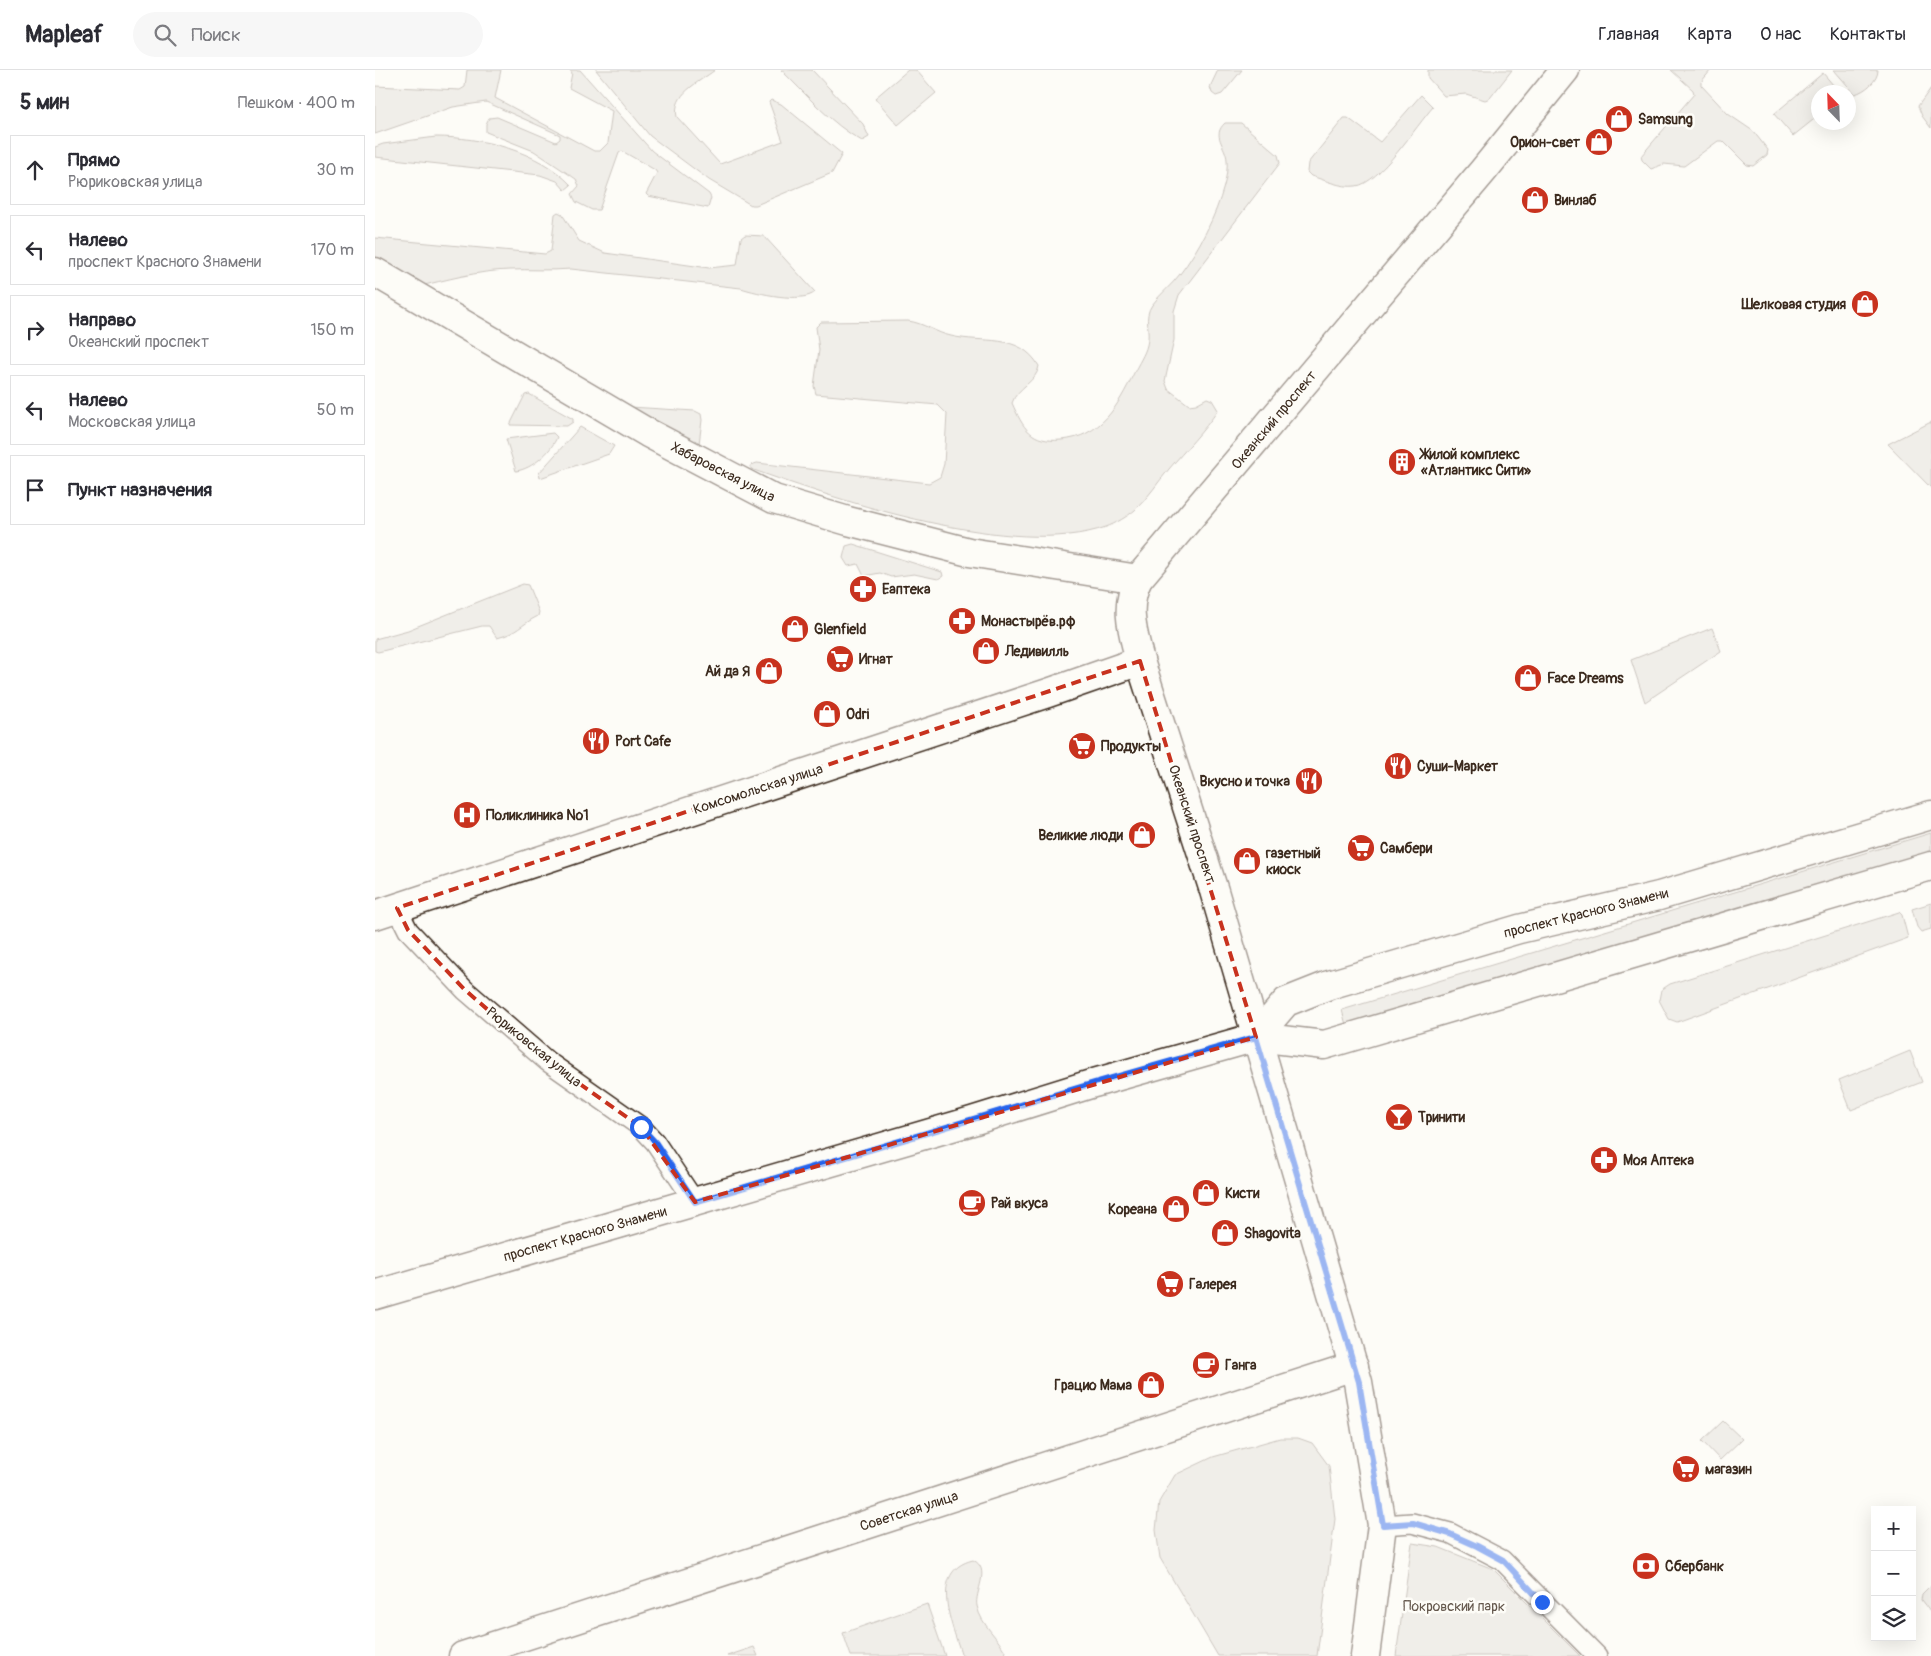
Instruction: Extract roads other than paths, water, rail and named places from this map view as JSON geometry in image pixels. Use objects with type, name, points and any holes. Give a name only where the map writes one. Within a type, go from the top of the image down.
[{"type":"main road","name":"Океанский проспект","points":[[1365,1656],[1383,1525],[1354,1366],[1214,890],[1140,660],[1130,622],[1130,600],[1138,579],[1477,179],[1565,70]]},
{"type":"main road","name":"Хабаровская улица","points":[[375,272],[648,433],[774,499],[848,521],[969,552],[1138,579]]},
{"type":"main road","name":"Комсомольская улица","points":[[386,911],[1048,693],[1140,660]]},
{"type":"main road","name":"проспект Красного Знамени","points":[[1256,1037],[1286,1002],[1329,984],[1519,929],[1659,896],[1931,815]]},
{"type":"main road","name":"проспект Красного Знамени","points":[[375,1295],[1256,1037],[1323,1045],[1931,866]]},
{"type":"main road","name":"Советская улица","points":[[463,1656],[1354,1366]]},
{"type":"street","name":"Рюриковская улица","points":[[386,911],[408,930],[465,990],[547,1061],[641,1127],[655,1142],[695,1202]]},
{"type":"street","points":[[1383,1525],[1413,1523],[1450,1534],[1503,1560],[1597,1656]]},
{"type":"place","name":"Samsung","points":[[1619,119]]},
{"type":"place","name":"Орион-свет","points":[[1599,142]]},
{"type":"place","name":"Винлаб","points":[[1535,200]]},
{"type":"place","name":"Шелковая студия","points":[[1865,304]]},
{"type":"place","name":"Жилой комплекс «Атлантикс Сити»","points":[[1402,462]]},
{"type":"place","name":"Еаптека","points":[[863,589]]},
{"type":"place","name":"Монастырёв.рф","points":[[962,621]]},
{"type":"place","name":"Glenfield","points":[[795,629]]},
{"type":"place","name":"Ледивилль","points":[[986,651]]},
{"type":"place","name":"Игнат","points":[[840,659]]},
{"type":"place","name":"Ай да Я","points":[[769,671]]},
{"type":"place","name":"Face Dreams","points":[[1528,678]]},
{"type":"place","name":"Odri","points":[[827,714]]},
{"type":"place","name":"Port Cafe","points":[[596,741]]},
{"type":"place","name":"Продукты","points":[[1082,746]]},
{"type":"place","name":"Суши-Маркет","points":[[1398,766]]},
{"type":"place","name":"Вкусно и точка","points":[[1309,781]]},
{"type":"place","name":"Поликлиника №1","points":[[467,815]]},
{"type":"place","name":"Великие люди","points":[[1142,835]]},
{"type":"place","name":"Самбери","points":[[1361,848]]},
{"type":"place","name":"газетный киоск","points":[[1247,861]]},
{"type":"place","name":"Тринити","points":[[1399,1117]]},
{"type":"place","name":"Моя Аптека","points":[[1604,1160]]},
{"type":"place","name":"Кисти","points":[[1206,1193]]},
{"type":"place","name":"Рай вкуса","points":[[972,1203]]},
{"type":"place","name":"Кореана","points":[[1176,1209]]},
{"type":"place","name":"Shagovita","points":[[1225,1233]]},
{"type":"place","name":"Галерея","points":[[1170,1284]]},
{"type":"place","name":"Ганга","points":[[1206,1365]]},
{"type":"place","name":"Грацио Мама","points":[[1151,1385]]},
{"type":"place","name":"магазин","points":[[1686,1469]]},
{"type":"place","name":"Сбербанк","points":[[1646,1566]]},
{"type":"park label","name":"Покровский парк","points":[[1454,1606]]}]
